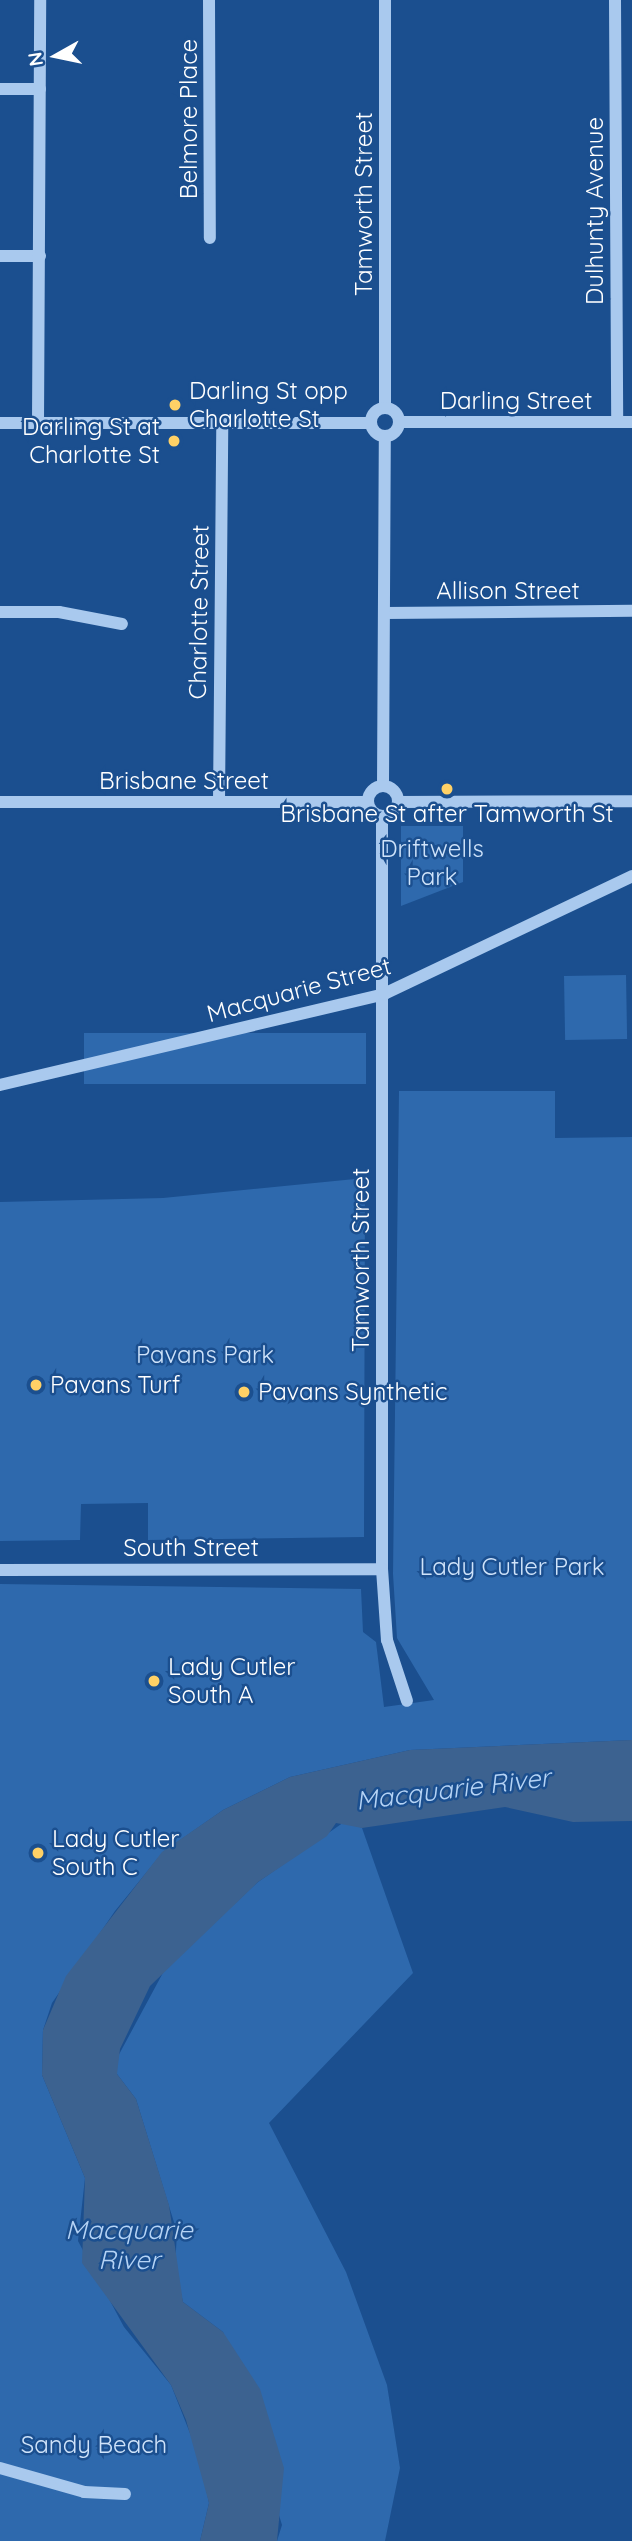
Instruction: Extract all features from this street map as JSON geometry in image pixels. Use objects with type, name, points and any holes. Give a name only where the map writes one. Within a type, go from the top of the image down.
[{"type":"street","points":[[38,423],[40,0]]},
{"type":"street","name":"Belmore Place","points":[[209,0],[210,238]]},
{"type":"street","name":"Tamworth Street","points":[[385,0],[385,408]]},
{"type":"street","name":"Dulhunty Avenue","points":[[615,0],[617,422]]},
{"type":"street","points":[[0,89],[40,89]]},
{"type":"street","points":[[0,256],[40,256]]},
{"type":"street","points":[[371,423],[385,408],[400,422],[385,437],[383,786],[368,802],[382,816],[398,802],[632,801]]},
{"type":"street","name":"Darling Street","points":[[400,422],[632,422]]},
{"type":"street","points":[[0,423],[371,423],[385,437]]},
{"type":"street","name":"Charlotte Street","points":[[219,801],[222,424]]},
{"type":"street","name":"Allison Street","points":[[384,613],[632,611]]},
{"type":"street","points":[[0,612],[59,612],[122,624]]},
{"type":"street","points":[[383,786],[398,802]]},
{"type":"street","name":"Brisbane Street","points":[[0,802],[368,802]]},
{"type":"street","name":"Tamworth Street","points":[[382,816],[382,1569],[387,1640],[407,1700]]},
{"type":"street","name":"Macquarie Street","points":[[0,1085],[384,994],[632,876]]},
{"type":"street","name":"South Street","points":[[0,1570],[382,1569]]},
{"type":"street","points":[[0,2468],[84,2492],[125,2494]]},
{"type":"green space","name":"Driftwells Park","points":[[401,826],[463,826],[463,882],[401,906]]},
{"type":"green space","points":[[626,975],[627,1039],[565,1040],[564,976]]},
{"type":"green space","points":[[84,1033],[366,1033],[366,1084],[84,1084]]},
{"type":"green space","points":[[399,1091],[555,1091],[555,1138],[632,1137],[632,1740],[410,1750],[290,1777],[223,1810],[163,1852],[115,1911],[52,2003],[43,2030],[42,2075],[85,2178],[78,2241],[124,2327],[171,2385],[199,2456],[209,2503],[200,2541],[0,2541],[0,1584],[361,1589],[363,1632],[376,1642],[384,1707],[434,1700],[397,1638],[393,1574]]},
{"type":"green space","name":"Pavans Park","points":[[365,1178],[364,1537],[148,1540],[148,1503],[81,1504],[80,1540],[0,1541],[0,1202],[163,1198]]},
{"type":"green space","points":[[347,1820],[362,1828],[413,1973],[269,2123],[346,2272],[387,2385],[400,2468],[385,2541],[277,2541],[282,2525],[223,2332],[183,2302],[175,2268],[177,2232],[136,2099],[117,2074],[116,2060],[165,1969],[258,1882]]},
{"type":"water","name":"Macquarie River","points":[[632,1740],[632,1821],[573,1822],[505,1807],[362,1828],[336,1823],[327,1836],[258,1882],[150,1986],[120,2049],[117,2074],[136,2099],[169,2205],[183,2302],[223,2332],[260,2389],[284,2468],[277,2541],[200,2541],[209,2503],[186,2420],[171,2385],[82,2263],[85,2178],[42,2075],[43,2030],[66,1976],[162,1852],[223,1810],[290,1777],[410,1750]]},
{"type":"place","name":"Darling St opp Charlotte St","points":[[175,405]]},
{"type":"place","name":"Darling St at Charlotte St","points":[[174,441]]},
{"type":"place","name":"Brisbane St after Tamworth St","points":[[447,789]]},
{"type":"place","name":"Pavans Turf","points":[[36,1385]]},
{"type":"place","name":"Pavans Synthetic","points":[[244,1392]]},
{"type":"place","name":"Lady Cutler South A","points":[[154,1681]]},
{"type":"place","name":"Lady Cutler South C","points":[[38,1853]]},
{"type":"park label","name":"Lady Cutler Park","points":[[512,1567]]},
{"type":"park label","name":"Sandy Beach","points":[[94,2445]]}]
